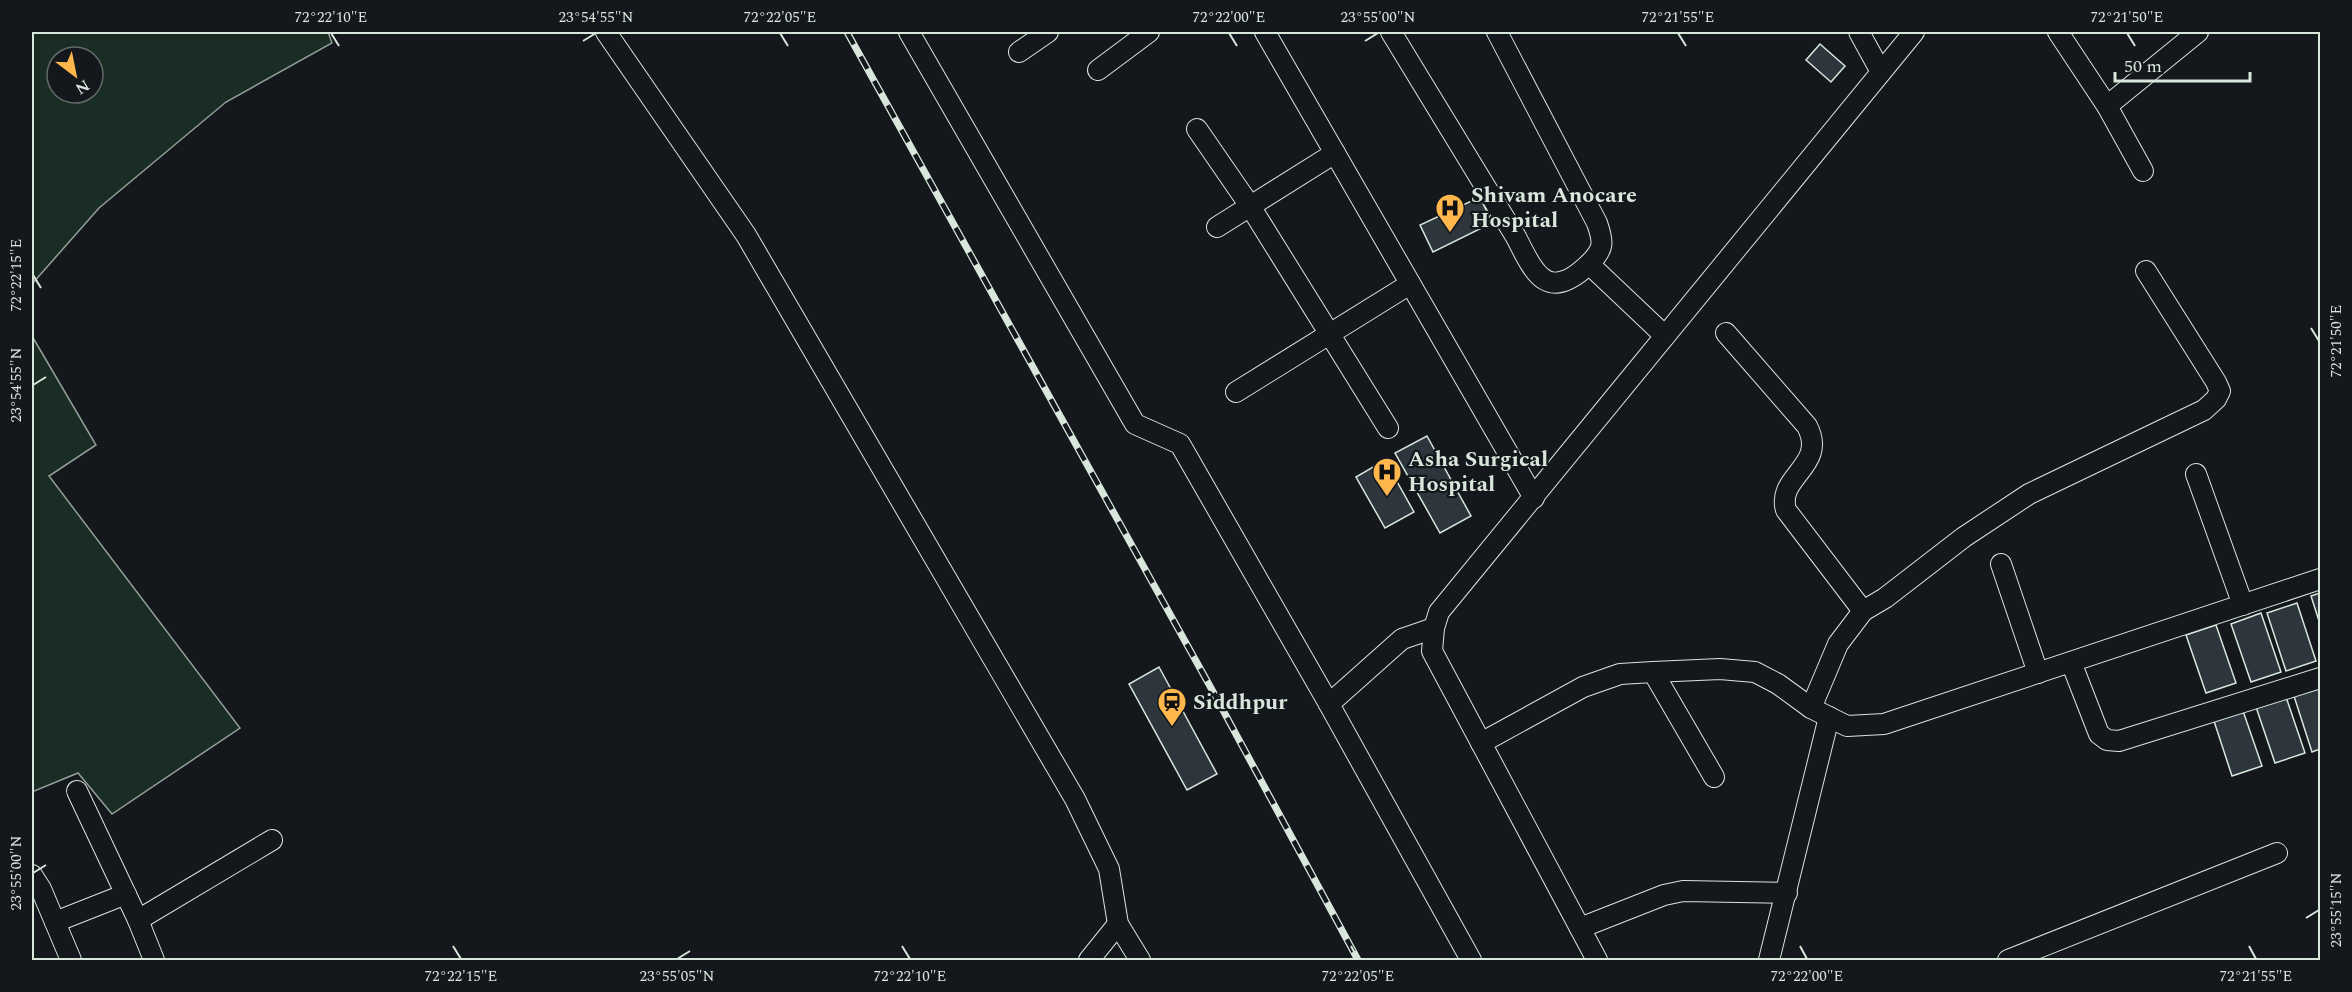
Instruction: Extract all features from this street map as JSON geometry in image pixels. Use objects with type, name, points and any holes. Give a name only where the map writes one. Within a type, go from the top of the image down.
[{"type":"street","points":[[606,32],[746,235],[1075,799],[1109,869],[1118,924],[1140,960]]},
{"type":"street","points":[[909,32],[1135,424],[1180,444],[1329,704],[1471,960]]},
{"type":"street","points":[[1019,52],[1048,32]]},
{"type":"street","points":[[1098,70],[1149,32]]},
{"type":"street","points":[[1265,32],[1533,498]]},
{"type":"street","points":[[1391,32],[1516,237],[1533,270],[1543,279],[1558,283],[1574,278],[1601,252],[1602,238],[1497,32]]},
{"type":"street","points":[[1859,32],[1881,72]]},
{"type":"street","points":[[1597,960],[1432,651],[1434,627],[1439,612],[1914,32]]},
{"type":"street","points":[[2058,32],[2107,106],[2143,171]]},
{"type":"street","points":[[2107,106],[2198,32]]},
{"type":"street","points":[[1197,129],[1250,206],[1388,428]]},
{"type":"street","points":[[1217,227],[1335,153]]},
{"type":"street","points":[[1589,264],[1665,336]]},
{"type":"street","points":[[1811,708],[1838,644],[1863,611],[1885,598],[1964,537],[2029,494],[2204,411],[2216,399],[2220,392],[2216,382],[2146,271]]},
{"type":"street","points":[[1236,392],[1410,284]]},
{"type":"street","points":[[1726,333],[1807,426],[1813,438],[1813,451],[1783,500],[1786,510],[1863,611]]},
{"type":"street","points":[[2196,474],[2243,605]]},
{"type":"street","points":[[2001,564],[2038,673]]},
{"type":"street","points":[[1481,743],[1583,687],[1620,674],[1653,672],[1720,669],[1755,672],[1778,684],[1811,708],[1847,726],[1884,724],[2320,579]]},
{"type":"street","points":[[1329,704],[1402,639],[1434,627]]},
{"type":"street","points":[[2071,662],[2099,734],[2107,740],[2120,741],[2320,678]]},
{"type":"street","points":[[1653,672],[1714,777]]},
{"type":"street","points":[[1769,960],[1829,717]]},
{"type":"street","points":[[77,791],[138,920],[154,960]]},
{"type":"street","points":[[138,920],[272,840]]},
{"type":"street","points":[[2008,960],[2277,853]]},
{"type":"street","points":[[32,875],[41,890],[71,960]]},
{"type":"street","points":[[1580,928],[1664,895],[1683,891],[1787,893]]},
{"type":"street","points":[[55,922],[126,894]]},
{"type":"street","points":[[1089,960],[1118,924]]},
{"type":"green space","points":[[32,32],[328,32],[332,43],[226,102],[99,208],[32,284]]},
{"type":"green space","points":[[32,336],[96,445],[49,476],[240,728],[112,814],[78,773],[32,792]]},
{"type":"building","points":[[1820,44],[1845,66],[1831,82],[1806,60]]},
{"type":"building","points":[[1480,197],[1492,223],[1433,252],[1420,225]]},
{"type":"building","points":[[1427,436],[1471,516],[1440,533],[1395,453]]},
{"type":"building","points":[[1385,460],[1414,512],[1385,528],[1356,477]]},
{"type":"building","points":[[2320,593],[2320,624],[2311,596]]},
{"type":"building","points":[[2297,603],[2316,661],[2286,671],[2267,613]]},
{"type":"building","points":[[2261,613],[2281,672],[2251,682],[2231,624]]},
{"type":"building","points":[[2216,625],[2236,683],[2206,693],[2186,635]]},
{"type":"building","points":[[1159,667],[1217,774],[1187,790],[1129,684]]},
{"type":"building","points":[[2320,684],[2320,749],[2312,752],[2293,693]]},
{"type":"building","points":[[2285,694],[2305,753],[2275,763],[2255,704]]},
{"type":"building","points":[[2242,708],[2262,766],[2232,776],[2213,718]]},
{"type":"railway","points":[[847,32],[1211,688],[1358,960]]},
{"type":"place","name":"Shivam Anocare Hospital","points":[[1450,234]]},
{"type":"place","name":"Asha Surgical Hospital","points":[[1387,498]]},
{"type":"place","name":"Siddhpur","points":[[1172,728]]}]
